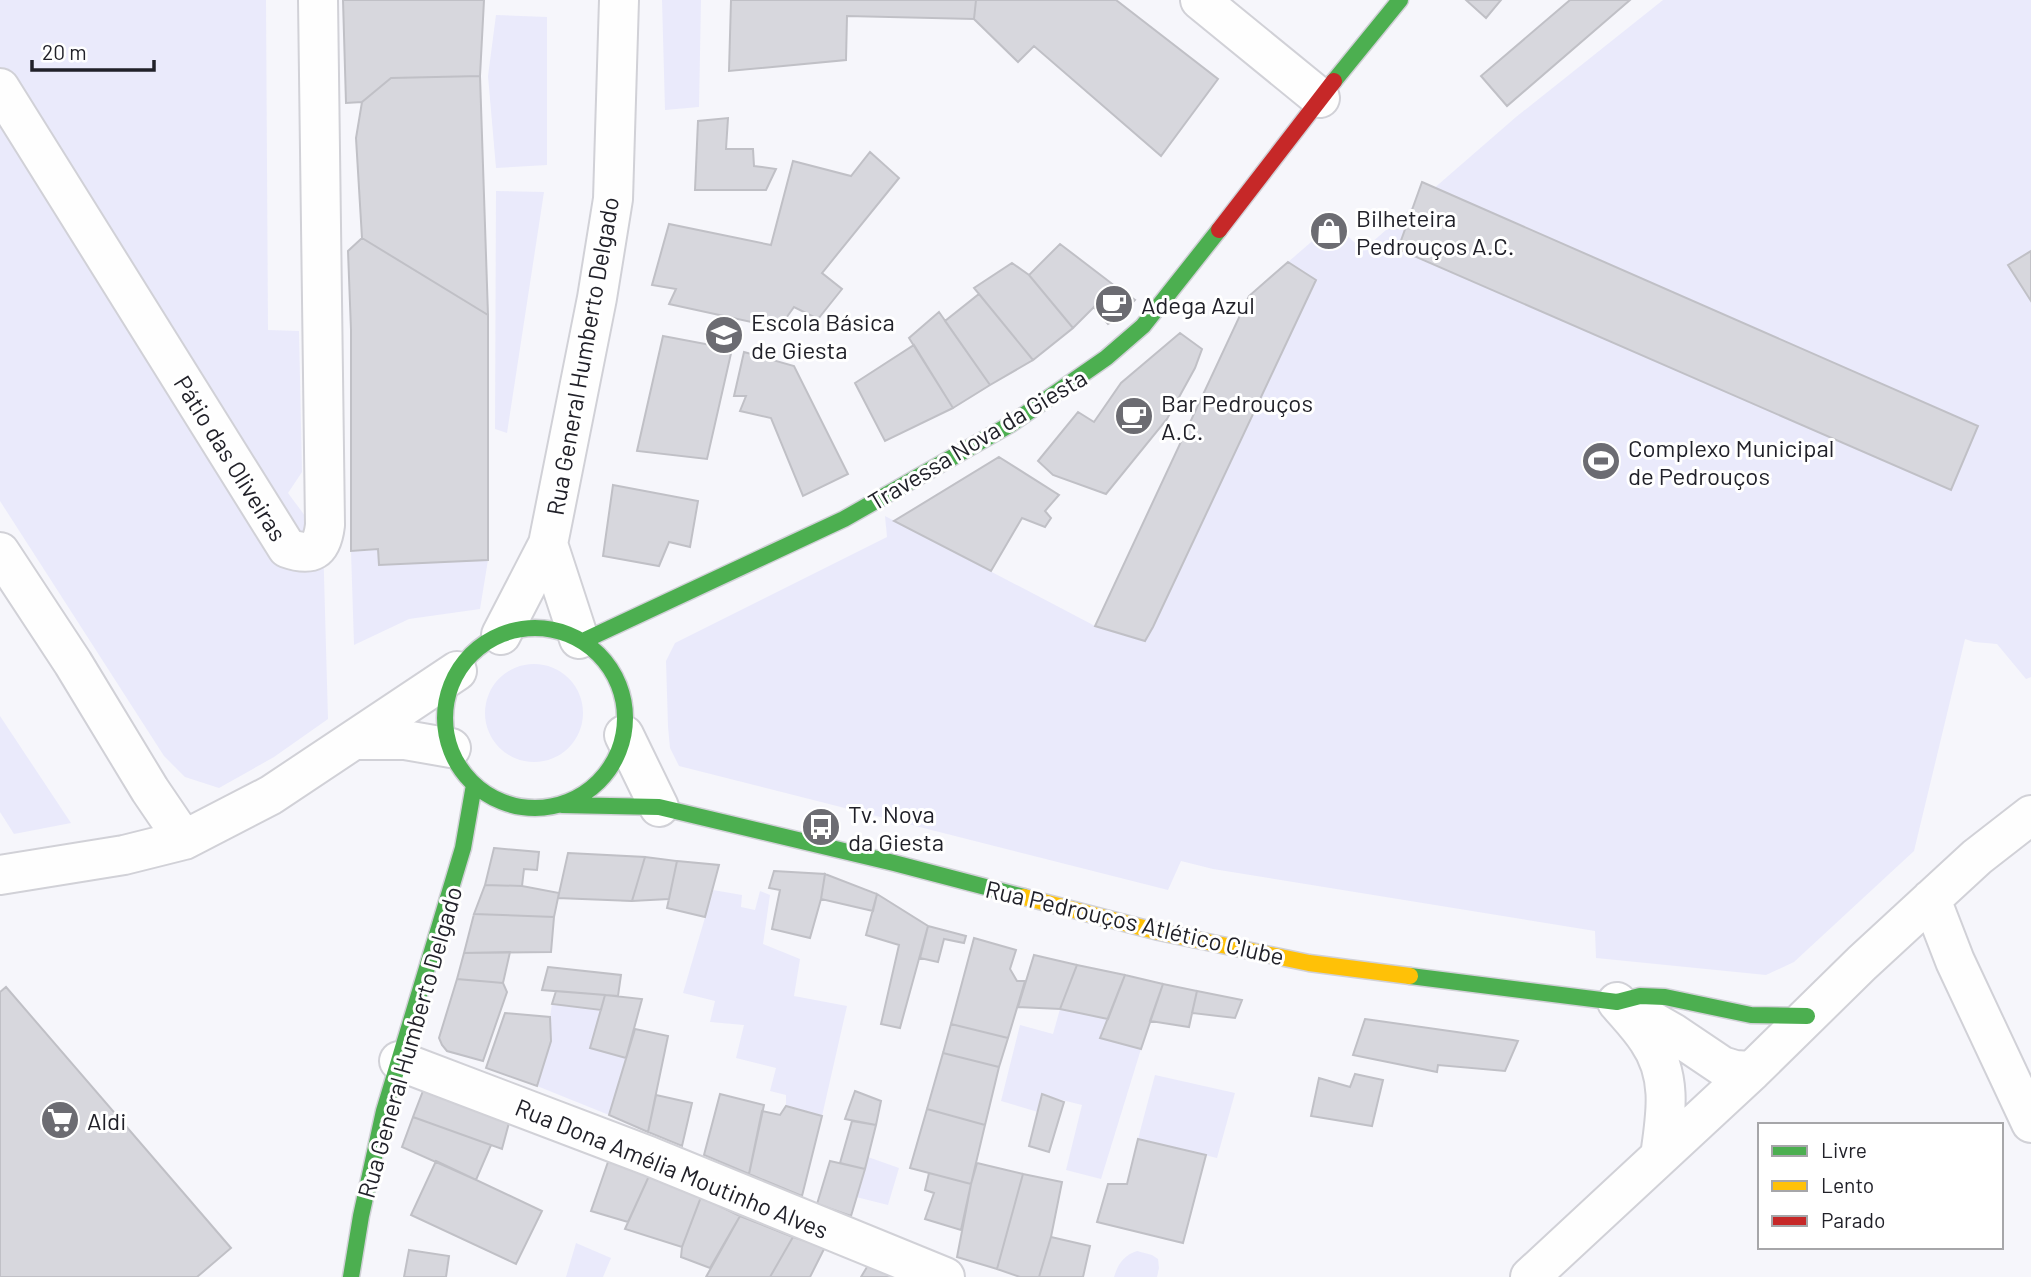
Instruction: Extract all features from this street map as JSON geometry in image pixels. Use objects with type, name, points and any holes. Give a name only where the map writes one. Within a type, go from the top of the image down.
[{"type":"street","name":"Pátio das Oliveiras","points":[[0,88],[287,548],[303,553],[318,549],[326,525],[318,0]]},
{"type":"street","name":"Rua General Humberto Delgado","points":[[501,635],[548,544],[597,298],[612,199],[620,0]]},
{"type":"street","points":[[1200,0],[1320,98]]},
{"type":"street","name":"Travessa Nova da Giesta","points":[[581,640],[844,519],[1011,424],[1107,358],[1143,326],[1162,304],[1320,98],[1400,0]]},
{"type":"street","name":"Rua General Humberto Delgado","points":[[548,544],[581,640]]},
{"type":"street","points":[[0,552],[184,840]]},
{"type":"street","name":"Travessa Nova da Giesta","points":[[640,628],[654,608]]},
{"type":"street","points":[[0,875],[124,855],[184,840],[271,794],[354,740],[457,671],[478,648],[501,635],[536,627],[559,631],[581,640],[615,664],[626,712],[624,734],[617,756],[606,775],[589,791],[562,805],[493,811],[455,761],[445,731],[446,700],[457,671]]},
{"type":"street","points":[[624,734],[659,807]]},
{"type":"street","points":[[354,740],[405,740],[451,748]]},
{"type":"street","name":"Rua General Humberto Delgado","points":[[351,1277],[384,1111],[463,848],[474,785]]},
{"type":"street","name":"Rua Pedrouços Atlético Clube","points":[[562,805],[659,807],[894,863],[1158,932],[1309,963],[1616,1002],[1640,996],[1665,997],[1751,1015],[1807,1016]]},
{"type":"street","name":"Rua General Humberto Delgado","points":[[463,848],[493,811]]},
{"type":"street","points":[[1530,1277],[1752,1071],[1931,899],[1977,857],[2031,815]]},
{"type":"street","points":[[1931,899],[1955,961],[2031,1123]]},
{"type":"street","points":[[1616,1002],[1648,1039],[1661,1063],[1667,1088],[1666,1119],[1660,1156]]},
{"type":"street","name":"Rua Pedrouços Atlético Clube","points":[[1616,1002],[1673,1033],[1722,1066],[1752,1071]]},
{"type":"street","name":"Rua Dona Amélia Moutinho Alves","points":[[399,1060],[649,1156],[944,1277]]},
{"type":"shaded area","points":[[0,0],[266,0],[268,330],[299,331],[302,472],[288,493],[323,540],[328,719],[274,757],[219,788],[185,777],[164,756],[0,501]]},
{"type":"shaded area","points":[[662,0],[701,0],[699,107],[665,110]]},
{"type":"shaded area","name":"Complexo Municipal de Pedrouços","points":[[1663,0],[2031,0],[2031,677],[2026,679],[1997,644],[1965,639],[1914,851],[1794,962],[1766,975],[1596,958],[1595,931],[1213,869],[1181,861],[1168,890],[679,766],[670,748],[668,726],[666,661],[675,643],[887,537],[885,516],[1095,626],[1249,296],[1333,223],[1363,250],[1516,117]]},
{"type":"shaded area","points":[[496,15],[547,17],[547,165],[496,168],[488,76]]},
{"type":"shaded area","points":[[496,191],[544,192],[507,433],[495,429]]},
{"type":"shaded area","points":[[378,549],[380,565],[488,560],[480,609],[409,619],[354,645],[351,551]]},
{"type":"shaded area","points":[[534,664],[553,668],[569,678],[579,694],[583,713],[579,732],[569,748],[553,758],[534,762],[515,758],[499,748],[489,732],[485,713],[489,694],[499,678],[515,668]]},
{"type":"shaded area","points":[[0,716],[71,823],[14,834],[0,812]]},
{"type":"shaded area","points":[[713,890],[742,895],[741,907],[755,910],[760,891],[770,895],[763,944],[800,959],[794,996],[847,1006],[822,1116],[786,1106],[786,1095],[770,1091],[776,1068],[736,1058],[744,1025],[710,1022],[715,1001],[683,993]]},
{"type":"shaded area","points":[[552,1004],[601,1010],[590,1048],[626,1058],[609,1115],[537,1086],[551,1041]]},
{"type":"shaded area","points":[[1060,1009],[1108,1019],[1141,1049],[1101,1179],[1066,1170],[1082,1105],[1042,1095],[1038,1112],[1001,1101],[1020,1025],[1053,1034]]},
{"type":"shaded area","points":[[1155,1075],[1235,1093],[1217,1158],[1138,1139]]},
{"type":"shaded area","points":[[868,1157],[899,1168],[888,1205],[856,1197]]},
{"type":"shaded area","points":[[576,1243],[611,1258],[603,1277],[566,1277]]},
{"type":"shaded area","points":[[1137,1251],[1158,1259],[1157,1277],[1114,1277],[1122,1261]]},
{"type":"building","points":[[343,0],[484,0],[480,76],[391,78],[362,102],[346,103]]},
{"type":"building","points":[[731,0],[976,0],[974,19],[847,16],[846,60],[729,71]]},
{"type":"building","points":[[976,0],[1116,0],[1218,79],[1161,156],[1034,46],[1018,62],[974,19]]},
{"type":"building","points":[[1466,0],[1501,0],[1486,18]]},
{"type":"building","points":[[1570,0],[1630,0],[1507,106],[1481,76]]},
{"type":"building","points":[[480,76],[488,315],[362,238],[356,138],[362,102],[391,78]]},
{"type":"building","points":[[728,118],[726,149],[753,149],[754,166],[776,169],[766,190],[695,190],[698,121]]},
{"type":"building","points":[[870,152],[899,178],[822,273],[842,289],[818,319],[794,307],[779,328],[669,304],[676,289],[652,285],[669,224],[771,245],[793,161],[851,176]]},
{"type":"building","points":[[1422,182],[1978,426],[1951,490],[1398,249]]},
{"type":"building","points":[[362,238],[488,315],[488,560],[379,565],[378,549],[351,551],[351,330],[348,251]]},
{"type":"building","points":[[1060,244],[1115,286],[1073,328],[1029,275]]},
{"type":"building","points":[[2031,251],[2031,301],[2008,265]]},
{"type":"building","points":[[1288,262],[1316,280],[1153,627],[1145,641],[1095,626],[1249,296]]},
{"type":"building","points":[[1012,263],[1029,275],[1073,328],[1033,360],[974,288]]},
{"type":"building","name":"Adega Azul","points":[[1115,286],[1135,300],[1117,319],[1108,324],[1094,307]]},
{"type":"building","points":[[979,294],[1033,360],[990,385],[945,321]]},
{"type":"building","points":[[939,312],[990,385],[953,408],[909,338]]},
{"type":"building","name":"Bar Pedrouços A.C.","points":[[1180,333],[1202,349],[1195,368],[1167,419],[1106,494],[1053,475],[1038,461],[1078,412],[1094,422],[1121,383]]},
{"type":"building","points":[[663,336],[732,349],[707,459],[637,451]]},
{"type":"building","points":[[914,345],[953,408],[885,441],[855,383]]},
{"type":"building","points":[[744,352],[794,366],[848,474],[803,496],[771,418],[740,411],[746,396],[734,396]]},
{"type":"building","points":[[999,457],[1059,495],[1045,511],[1051,518],[1045,527],[1022,518],[991,571],[894,521]]},
{"type":"building","points":[[613,485],[698,501],[690,547],[669,542],[659,566],[603,556]]},
{"type":"building","points":[[494,848],[539,852],[537,870],[524,869],[522,886],[485,885]]},
{"type":"building","points":[[568,853],[645,857],[632,901],[558,898]]},
{"type":"building","points":[[645,857],[677,861],[669,899],[632,901]]},
{"type":"building","points":[[677,861],[719,865],[705,917],[667,908]]},
{"type":"building","points":[[774,871],[825,874],[810,938],[772,929],[780,890],[769,888]]},
{"type":"building","points":[[825,874],[877,894],[873,911],[821,899]]},
{"type":"building","points":[[485,885],[522,886],[559,893],[554,917],[474,914]]},
{"type":"building","points":[[877,894],[928,926],[900,1028],[881,1024],[899,945],[866,935]]},
{"type":"building","points":[[474,914],[554,917],[551,952],[464,953]]},
{"type":"building","points":[[928,926],[966,936],[964,943],[944,939],[938,962],[920,958]]},
{"type":"building","points":[[974,938],[1016,950],[1010,969],[1017,981],[1025,981],[1008,1038],[951,1024]]},
{"type":"building","points":[[510,952],[503,983],[457,979],[464,953]]},
{"type":"building","points":[[1034,955],[1077,965],[1060,1009],[1018,1007]]},
{"type":"building","points":[[1077,965],[1125,975],[1108,1019],[1060,1009]]},
{"type":"building","points":[[548,967],[621,975],[618,996],[542,990]]},
{"type":"building","points":[[1125,975],[1163,984],[1141,1049],[1100,1038]]},
{"type":"building","points":[[457,979],[503,983],[507,992],[483,1061],[447,1051],[439,1038]]},
{"type":"building","points":[[1163,984],[1197,991],[1189,1027],[1150,1021]]},
{"type":"building","name":"Aldi","points":[[6,987],[231,1248],[197,1277],[0,1277],[0,992]]},
{"type":"building","points":[[556,991],[605,995],[601,1010],[552,1004]]},
{"type":"building","points":[[1197,991],[1242,1000],[1235,1018],[1192,1013]]},
{"type":"building","points":[[605,995],[642,999],[626,1058],[590,1048]]},
{"type":"building","points":[[505,1013],[550,1017],[551,1041],[537,1086],[486,1068]]},
{"type":"building","points":[[1365,1019],[1518,1041],[1505,1071],[1438,1065],[1437,1072],[1353,1055]]},
{"type":"building","points":[[951,1024],[1008,1038],[999,1067],[943,1053]]},
{"type":"building","points":[[635,1029],[668,1036],[648,1132],[609,1115]]},
{"type":"building","points":[[943,1053],[999,1067],[985,1125],[927,1109]]},
{"type":"building","points":[[1355,1074],[1383,1080],[1372,1126],[1311,1116],[1319,1078],[1350,1087]]},
{"type":"building","points":[[436,1090],[510,1119],[502,1149],[413,1117],[423,1091]]},
{"type":"building","points":[[855,1091],[881,1101],[876,1125],[845,1119]]},
{"type":"building","points":[[720,1094],[764,1105],[749,1174],[704,1155]]},
{"type":"building","points":[[1042,1094],[1064,1102],[1049,1152],[1029,1146]]},
{"type":"building","points":[[656,1095],[692,1103],[682,1146],[648,1132]]},
{"type":"building","points":[[786,1106],[822,1116],[802,1196],[749,1174],[762,1111],[780,1115]]},
{"type":"building","points":[[927,1109],[985,1125],[971,1184],[910,1168]]},
{"type":"building","points":[[413,1117],[491,1145],[476,1180],[402,1147]]},
{"type":"building","points":[[852,1121],[876,1125],[865,1169],[840,1163]]},
{"type":"building","points":[[1138,1139],[1206,1155],[1183,1243],[1097,1222],[1108,1184],[1127,1184]]},
{"type":"building","points":[[609,1159],[649,1176],[628,1222],[591,1211]]},
{"type":"building","points":[[436,1161],[542,1211],[516,1264],[411,1215]]},
{"type":"building","points":[[830,1161],[865,1169],[851,1216],[817,1204]]},
{"type":"building","points":[[977,1163],[1023,1174],[997,1269],[957,1257]]},
{"type":"building","points":[[929,1173],[971,1184],[961,1230],[925,1219],[934,1193],[925,1190]]},
{"type":"building","points":[[1023,1174],[1062,1182],[1051,1237],[1039,1277],[1020,1277],[997,1269]]},
{"type":"building","points":[[649,1176],[701,1197],[682,1247],[625,1229]]},
{"type":"building","points":[[701,1197],[740,1216],[710,1268],[681,1257],[682,1247]]},
{"type":"building","points":[[740,1216],[793,1237],[770,1277],[706,1277]]},
{"type":"building","points":[[793,1237],[825,1247],[810,1277],[770,1277]]},
{"type":"building","points":[[1051,1237],[1090,1246],[1083,1277],[1039,1277]]},
{"type":"building","points":[[409,1250],[449,1256],[446,1277],[404,1277]]},
{"type":"building","points":[[870,1262],[902,1277],[861,1277]]},
{"type":"traffic: fast","points":[[1334,81],[1400,0]]},
{"type":"traffic: fast","points":[[583,641],[844,519],[1011,424],[1106,358],[1143,326],[1219,230]]},
{"type":"traffic: fast","points":[[535,628],[569,635],[599,654],[618,684],[625,718],[618,752],[599,782],[569,801],[535,808],[501,801],[471,782],[452,752],[445,718],[452,684],[471,654],[501,635],[535,628]]},
{"type":"traffic: fast","points":[[351,1277],[384,1111],[463,848],[474,785]]},
{"type":"traffic: fast","points":[[562,805],[659,807],[1024,897]]},
{"type":"traffic: fast","points":[[1410,976],[1617,1002],[1640,996],[1665,997],[1751,1015],[1807,1016]]},
{"type":"traffic: slow","points":[[1024,897],[1159,932],[1309,963],[1410,976]]},
{"type":"traffic: jam","points":[[1219,230],[1334,81]]},
{"type":"place","name":"Bilheteira Pedrouços A.C.","points":[[1329,231]]},
{"type":"place","name":"Adega Azul","points":[[1114,304]]},
{"type":"place","name":"Escola Básica de Giesta","points":[[724,335]]},
{"type":"place","name":"Bar Pedrouços A.C.","points":[[1134,416]]},
{"type":"place","name":"Complexo Municipal de Pedrouços","points":[[1601,461]]},
{"type":"place","name":"Tv. Nova da Giesta","points":[[821,827]]},
{"type":"place","name":"Aldi","points":[[60,1120]]}]
